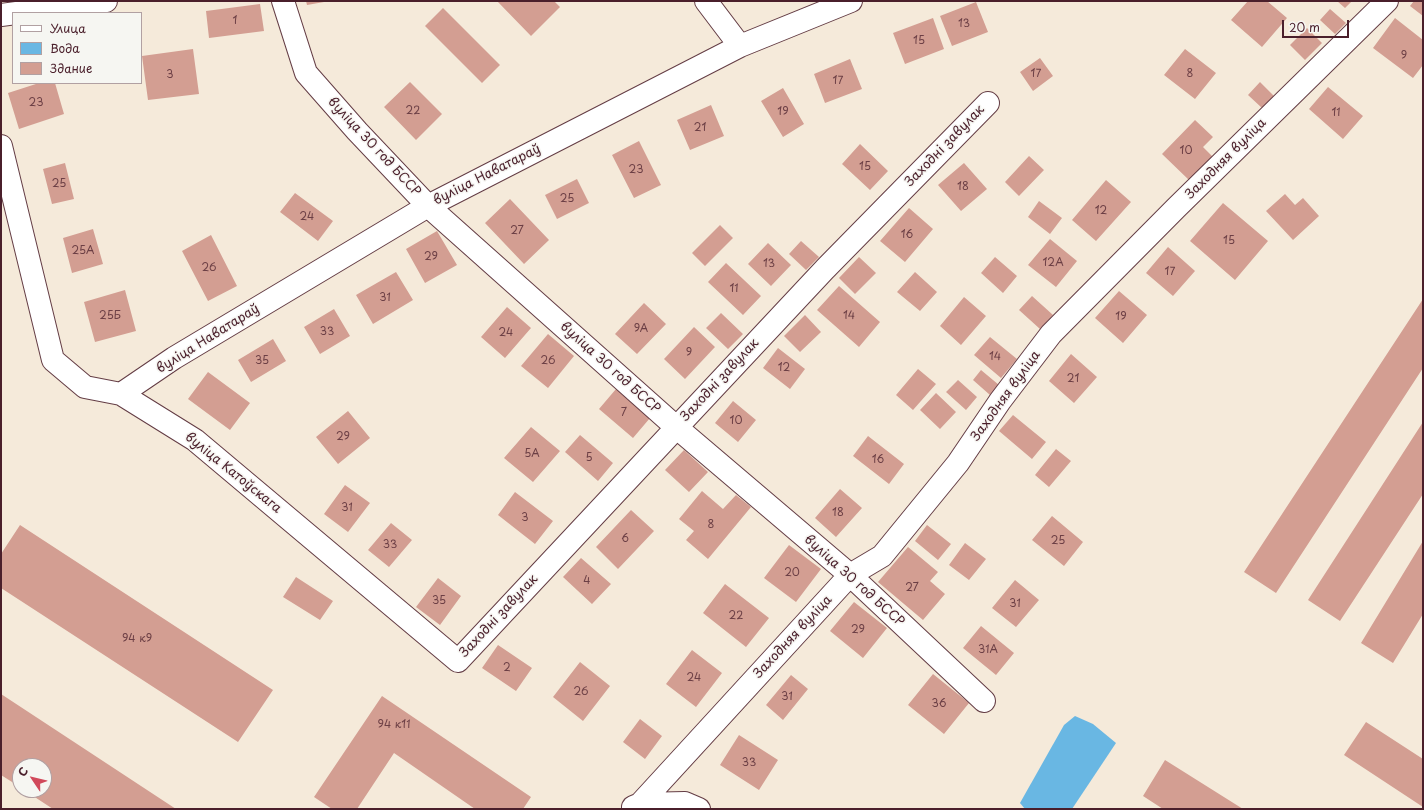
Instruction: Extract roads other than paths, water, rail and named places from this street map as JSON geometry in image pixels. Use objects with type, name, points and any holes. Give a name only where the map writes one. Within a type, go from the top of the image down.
[{"type":"street","points":[[24,12],[106,1]]},
{"type":"street","name":"вуліца 30 год БССР","points":[[284,1],[306,73],[357,131],[428,206],[676,427],[850,575],[984,700]]},
{"type":"street","points":[[706,1],[740,46]]},
{"type":"street","name":"вуліца Наватараў","points":[[120,394],[174,358],[428,206],[740,46],[851,1]]},
{"type":"street","name":"Заходняя вуліца","points":[[634,806],[850,575],[882,556],[958,463],[1000,401],[1051,334],[1176,208],[1386,1]]},
{"type":"street","points":[[1,15],[12,14]]},
{"type":"street","name":"Заходні завулак","points":[[458,661],[819,275],[988,103]]},
{"type":"street","name":"вуліца Катоўскага","points":[[1,146],[53,360],[85,387],[120,394],[195,440],[458,661]]},
{"type":"street","points":[[634,806],[685,803],[699,809]]},
{"type":"water","points":[[1075,716],[1093,724],[1116,743],[1072,809],[1025,809],[1020,803],[1064,725]]}]
